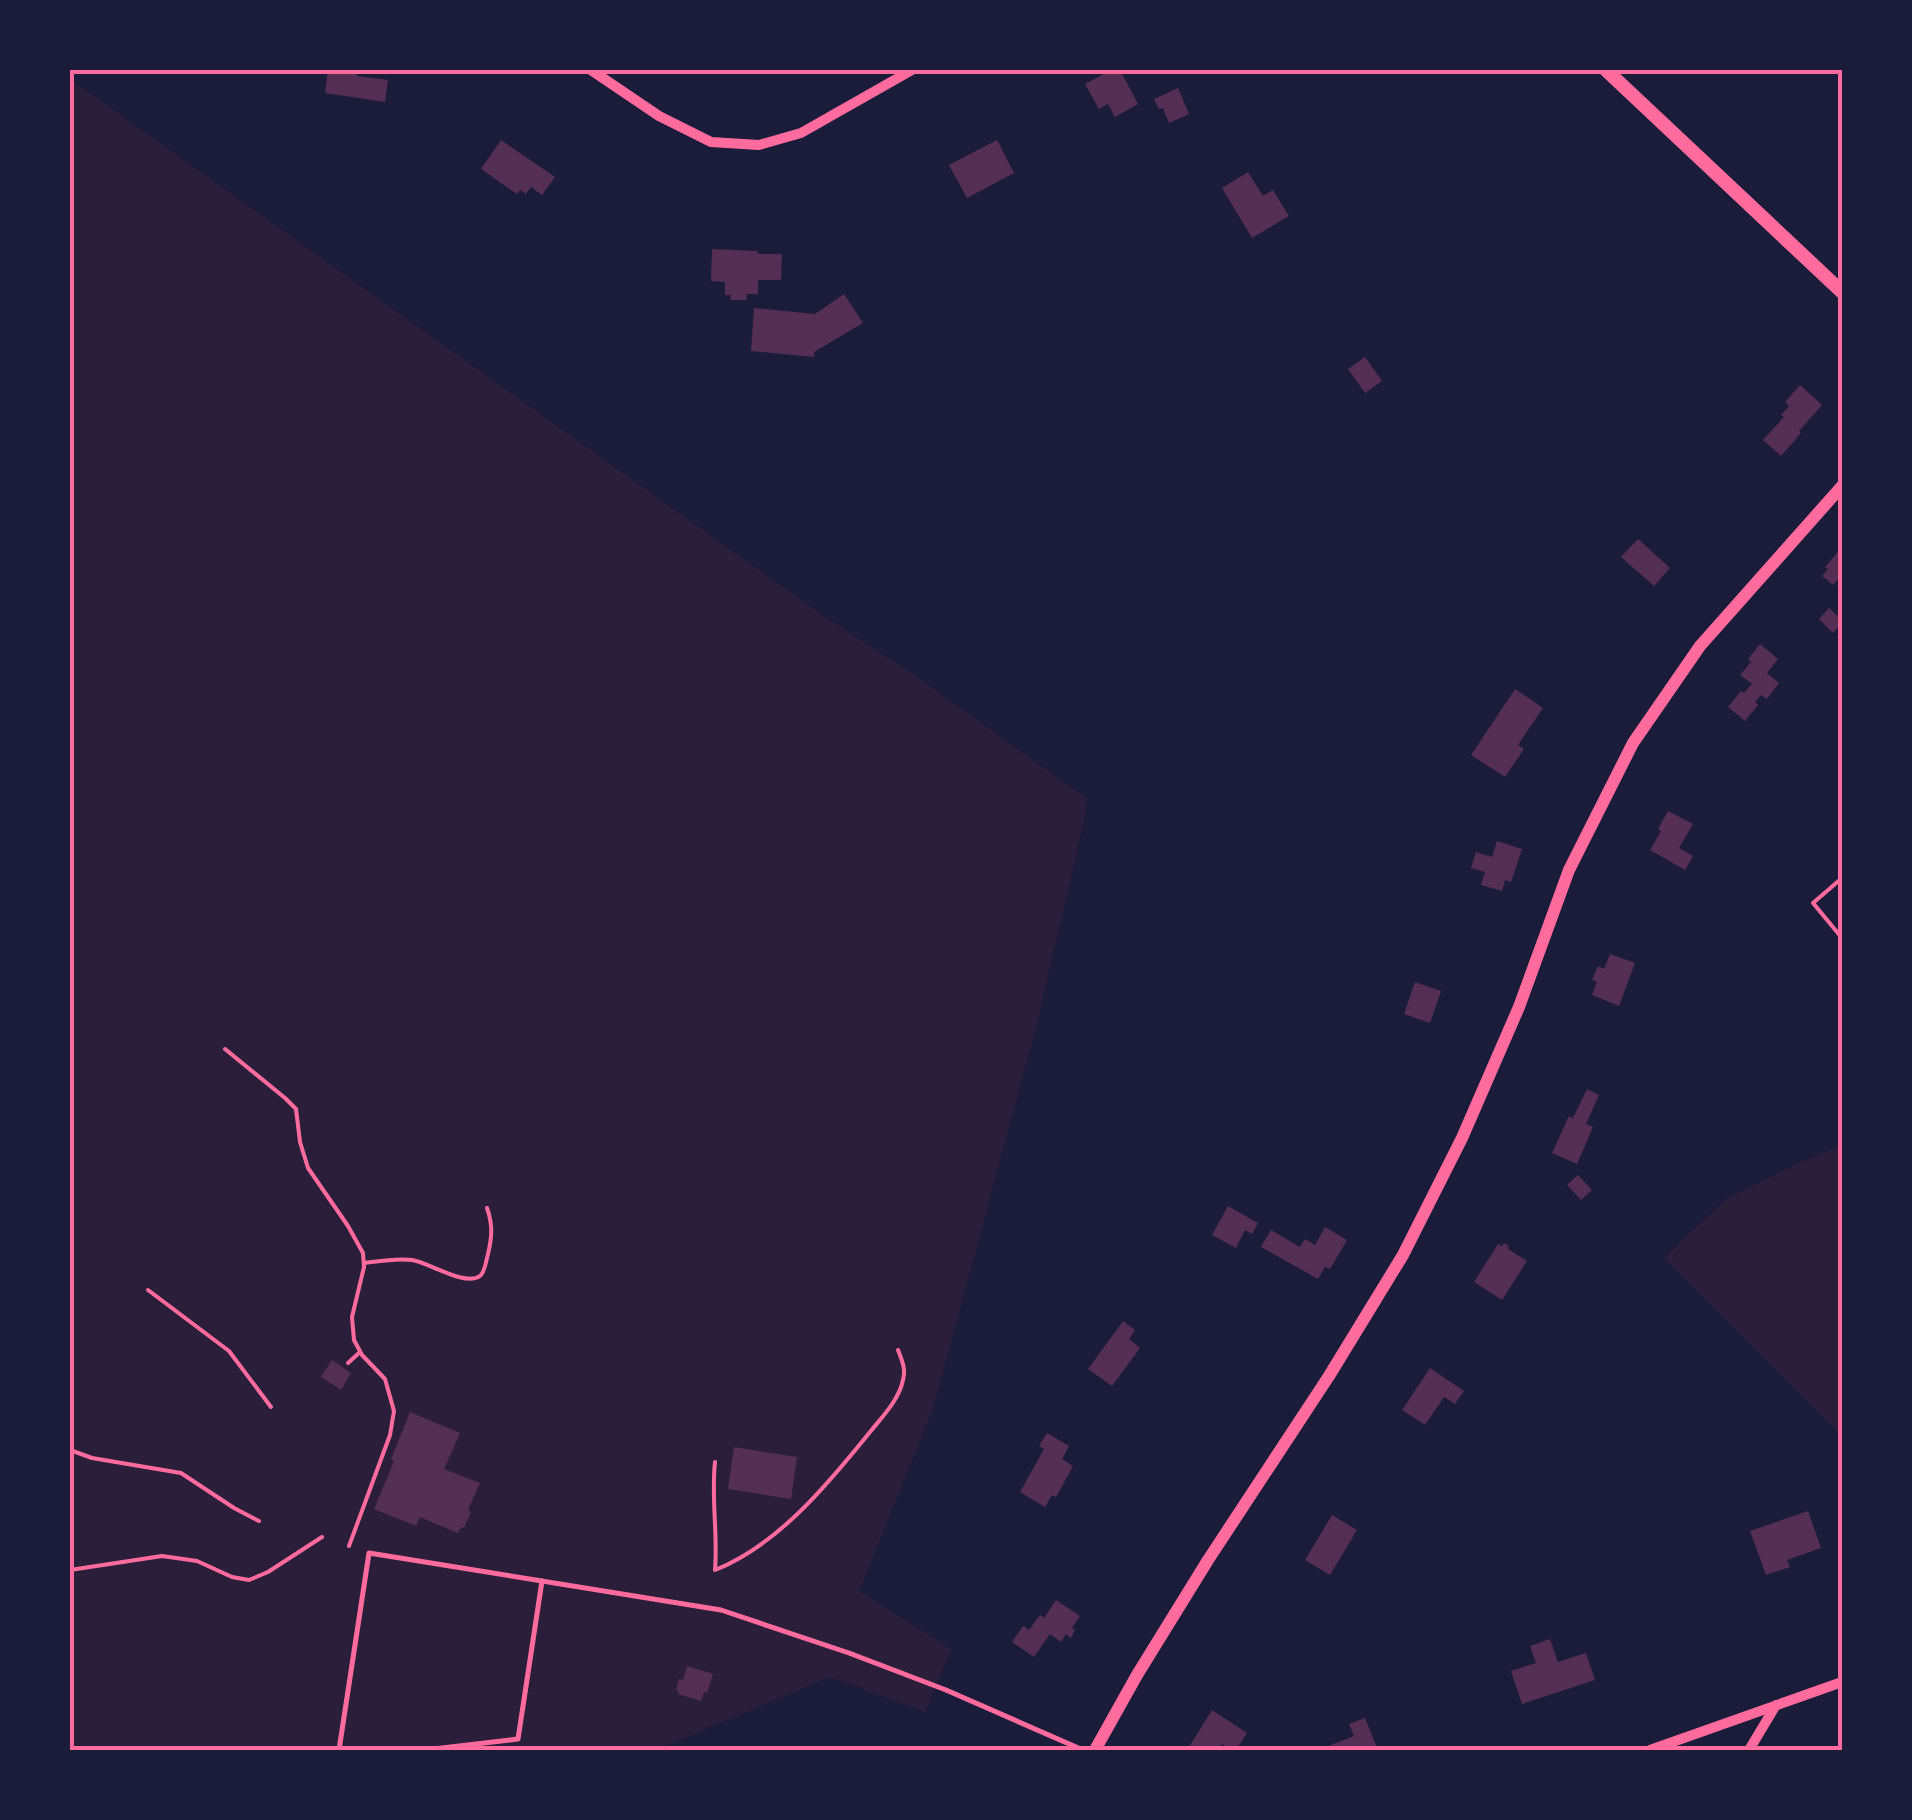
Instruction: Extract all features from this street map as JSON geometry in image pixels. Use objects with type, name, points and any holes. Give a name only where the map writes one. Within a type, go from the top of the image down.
[{"type":"main road","points":[[1606,70],[1842,292]]},
{"type":"street","points":[[591,70],[659,116],[711,142],[759,145],[801,134],[912,70]]},
{"type":"street","points":[[1095,1750],[1137,1675],[1403,1255],[1462,1138],[1519,1008],[1569,870],[1633,743],[1700,646],[1842,486]]},
{"type":"street","points":[[1650,1750],[1842,1682]]},
{"type":"street","points":[[1750,1750],[1777,1704]]},
{"type":"lane","points":[[339,1750],[368,1553],[702,1605],[739,1615],[946,1690],[1083,1750]]},
{"type":"lane","points":[[425,1750],[518,1739],[542,1581]]},
{"type":"path","points":[[1842,878],[1813,903],[1842,938]]},
{"type":"path","points":[[225,1049],[296,1109],[304,1160],[360,1244],[365,1263],[352,1318],[354,1340],[385,1380],[394,1411],[387,1445],[349,1546]]},
{"type":"path","points":[[365,1263],[410,1260],[454,1276],[480,1276],[492,1238],[487,1208]]},
{"type":"path","points":[[148,1290],[229,1351],[271,1407]]},
{"type":"path","points":[[714,1462],[715,1570],[743,1558],[796,1515],[849,1458],[898,1394],[904,1366],[898,1350]]},
{"type":"path","points":[[348,1363],[360,1352]]},
{"type":"path","points":[[70,1450],[92,1458],[180,1473],[258,1521]]},
{"type":"path","points":[[70,1570],[162,1556],[203,1563],[232,1577],[250,1580],[322,1537]]},
{"type":"shaded area","points":[[70,79],[825,617],[910,672],[1086,798],[1037,1023],[933,1409],[859,1591],[951,1649],[925,1712],[830,1677],[656,1750],[70,1750]]},
{"type":"shaded area","points":[[1842,1145],[1842,1436],[1664,1258],[1726,1199]]},
{"type":"building","points":[[328,70],[357,70],[357,76],[388,80],[385,102],[325,93]]},
{"type":"building","points":[[1111,70],[1120,70],[1138,104],[1115,117],[1108,104],[1099,109],[1085,84]]},
{"type":"building","points":[[1178,88],[1189,114],[1169,123],[1154,99]]},
{"type":"building","points":[[501,140],[555,177],[542,195],[531,187],[526,194],[520,190],[517,194],[481,169]]},
{"type":"building","points":[[997,140],[1014,173],[967,198],[949,165]]},
{"type":"building","points":[[1248,172],[1263,196],[1273,190],[1289,216],[1252,238],[1222,188]]},
{"type":"building","points":[[712,249],[782,254],[781,280],[758,280],[758,294],[747,294],[746,300],[730,300],[731,295],[725,295],[725,282],[711,281]]},
{"type":"building","points":[[844,294],[863,323],[814,352],[814,357],[751,351],[754,308],[815,314]]},
{"type":"building","points":[[1365,357],[1382,381],[1365,393],[1348,369]]},
{"type":"building","points":[[1800,385],[1822,405],[1781,456],[1763,440],[1784,417],[1781,415],[1789,406],[1785,402]]},
{"type":"building","points":[[1638,539],[1670,568],[1654,586],[1621,557]]},
{"type":"building","points":[[1842,547],[1842,581],[1839,578],[1833,585],[1822,576]]},
{"type":"building","points":[[1829,608],[1842,620],[1833,633],[1819,619]]},
{"type":"building","points":[[1760,644],[1778,659],[1767,673],[1779,683],[1767,699],[1761,695],[1745,721],[1728,707],[1752,684],[1740,675]]},
{"type":"building","points":[[1515,689],[1543,708],[1518,745],[1524,749],[1505,777],[1471,755]]},
{"type":"building","points":[[1668,811],[1693,824],[1679,848],[1693,856],[1685,870],[1650,850]]},
{"type":"building","points":[[1497,841],[1522,849],[1511,882],[1505,880],[1502,891],[1481,885],[1485,872],[1471,868],[1476,852],[1492,857]]},
{"type":"building","points":[[1610,954],[1635,963],[1619,1006],[1592,995],[1597,982],[1592,980],[1598,966],[1604,969]]},
{"type":"building","points":[[1415,982],[1441,991],[1430,1023],[1404,1014]]},
{"type":"building","points":[[1587,1089],[1599,1095],[1586,1124],[1593,1127],[1577,1164],[1552,1153]]},
{"type":"building","points":[[1578,1175],[1592,1190],[1581,1200],[1567,1185]]},
{"type":"building","points":[[1228,1206],[1258,1223],[1252,1234],[1245,1230],[1236,1248],[1212,1235]]},
{"type":"building","points":[[1325,1227],[1347,1240],[1330,1269],[1325,1267],[1318,1279],[1261,1247],[1271,1230],[1300,1247],[1305,1239],[1315,1245]]},
{"type":"building","points":[[1504,1243],[1527,1261],[1502,1300],[1474,1282],[1498,1244]]},
{"type":"building","points":[[1123,1321],[1135,1330],[1129,1339],[1140,1348],[1112,1386],[1088,1369]]},
{"type":"building","points":[[332,1360],[351,1373],[341,1390],[321,1377]]},
{"type":"building","points":[[1430,1368],[1464,1391],[1455,1404],[1444,1397],[1425,1425],[1402,1410]]},
{"type":"building","points":[[410,1412],[460,1433],[444,1469],[480,1483],[464,1528],[458,1533],[420,1517],[416,1526],[374,1509]]},
{"type":"building","points":[[1047,1433],[1069,1446],[1062,1459],[1073,1466],[1056,1497],[1052,1495],[1045,1507],[1020,1492],[1044,1449],[1039,1446]]},
{"type":"building","points":[[734,1447],[797,1457],[791,1499],[728,1489]]},
{"type":"building","points":[[1808,1511],[1821,1548],[1787,1560],[1790,1567],[1766,1575],[1750,1531]]},
{"type":"building","points":[[1332,1515],[1357,1530],[1330,1575],[1305,1560]]},
{"type":"building","points":[[1056,1600],[1080,1616],[1072,1628],[1075,1630],[1071,1638],[1066,1634],[1061,1642],[1050,1634],[1034,1657],[1012,1642],[1023,1626],[1029,1630],[1040,1615],[1044,1618]]},
{"type":"building","points":[[1550,1639],[1558,1662],[1586,1653],[1595,1680],[1522,1704],[1511,1671],[1536,1663],[1530,1646]]},
{"type":"building","points":[[687,1666],[713,1674],[701,1701],[676,1690]]},
{"type":"building","points":[[1212,1710],[1247,1733],[1236,1750],[1222,1744],[1218,1750],[1187,1750]]},
{"type":"building","points":[[1365,1718],[1378,1750],[1318,1750],[1354,1736],[1349,1724]]}]
